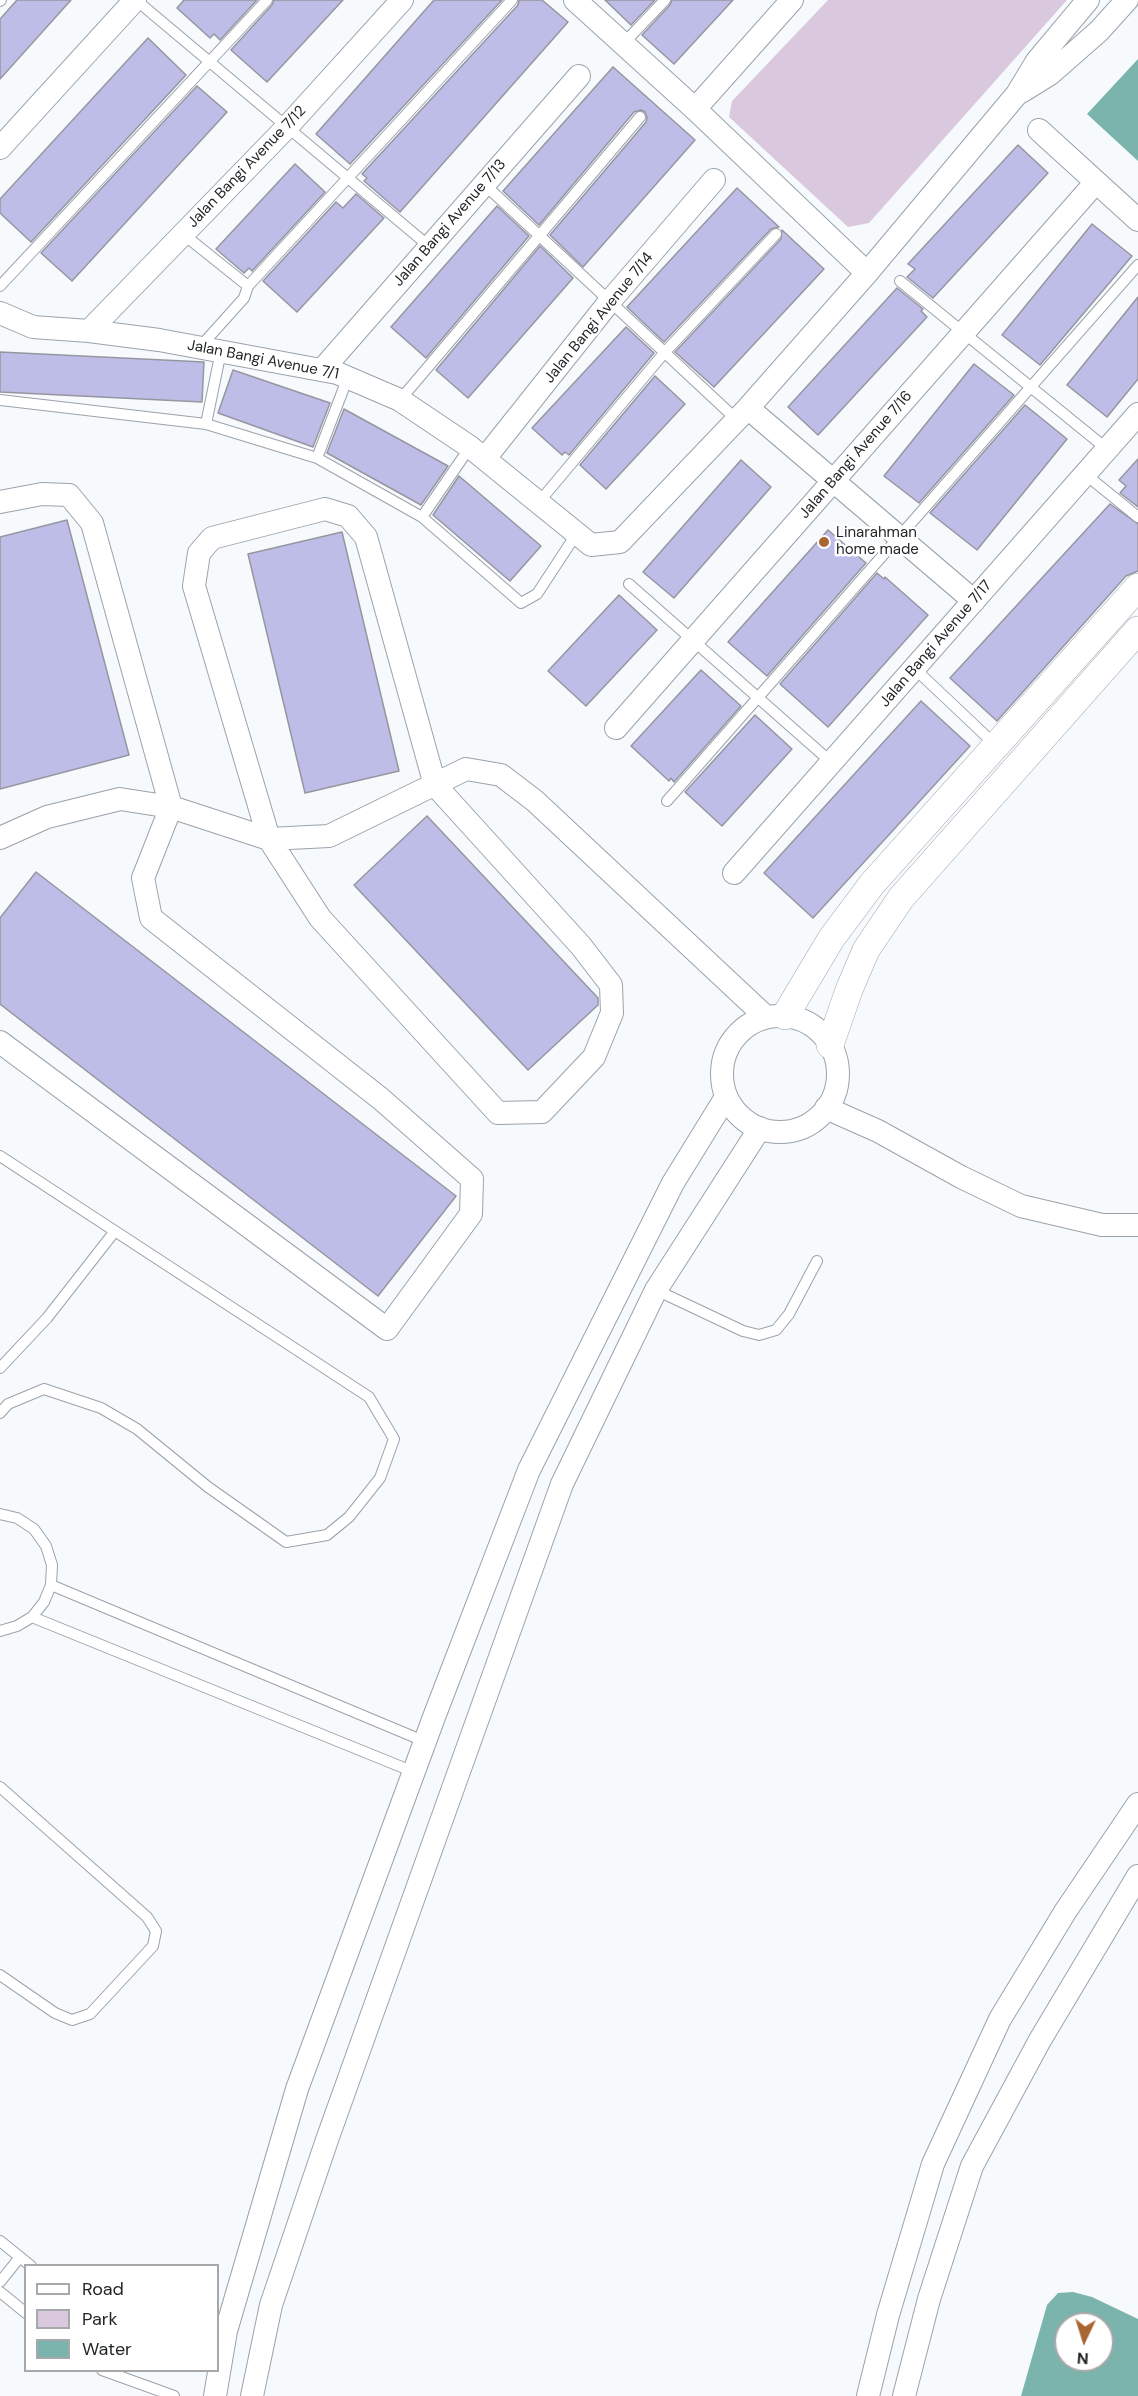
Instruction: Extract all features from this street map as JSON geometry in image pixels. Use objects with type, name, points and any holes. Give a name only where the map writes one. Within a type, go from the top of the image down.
[{"type":"street","points":[[2,140],[136,0]]},
{"type":"street","name":"Jalan Bangi Avenue 7/12","points":[[89,331],[287,127],[402,0]]},
{"type":"street","points":[[575,0],[695,109],[867,273]]},
{"type":"street","points":[[695,109],[792,0]]},
{"type":"street","points":[[974,601],[834,481],[742,413],[867,273],[1017,94],[1037,61],[1088,0]]},
{"type":"street","points":[[1017,94],[1050,75],[1099,31],[1127,0]]},
{"type":"street","name":"Jalan Bangi Avenue 7/13","points":[[322,370],[579,76]]},
{"type":"street","points":[[1039,130],[1138,220]]},
{"type":"street","name":"Jalan Bangi Avenue 7/14","points":[[478,452],[714,180]]},
{"type":"street","name":"Jalan Bangi Avenue 7/16","points":[[616,728],[1096,182]]},
{"type":"street","name":"Jalan Bangi Avenue 7/1","points":[[0,313],[33,327],[89,331],[210,349],[348,377],[400,400],[478,452],[591,545],[620,542],[742,413]]},
{"type":"street","name":"Jalan Bangi Avenue 7/17","points":[[734,873],[1138,414]]},
{"type":"street","points":[[0,502],[42,494],[69,495],[92,523],[171,807],[143,878],[151,918],[381,1099],[472,1179],[471,1214],[387,1329],[0,1042]]},
{"type":"street","points":[[325,509],[348,516],[366,537],[435,785],[581,946],[611,985],[612,1013],[594,1057],[542,1112],[498,1113],[320,918],[269,839],[194,586],[199,553],[212,538],[325,509]]},
{"type":"street","points":[[776,1017],[872,884],[1138,587]]},
{"type":"street","points":[[830,1045],[866,950],[901,898],[1138,630]]},
{"type":"street","points":[[0,838],[47,817],[120,799],[171,807],[269,839],[329,836],[466,769],[501,775],[535,801],[776,1017]]},
{"type":"street","points":[[776,1017],[799,1019],[811,1025],[830,1045],[836,1060],[838,1077],[834,1094],[826,1108],[816,1119],[789,1131],[759,1128],[740,1116],[726,1097],[721,1077],[723,1057],[732,1039],[747,1025],[776,1017]]},
{"type":"street","points":[[220,2348],[297,2089],[529,1470],[673,1183],[726,1097]]},
{"type":"street","points":[[826,1108],[878,1131],[961,1177],[1020,1206],[1102,1225],[1138,1225]]},
{"type":"street","points":[[252,2396],[271,2305],[328,2137],[562,1484],[656,1290],[759,1128]]},
{"type":"street","points":[[868,2396],[888,2315],[933,2164],[1000,2019],[1065,1912],[1138,1804]]},
{"type":"street","points":[[904,2396],[929,2299],[972,2166],[1040,2040],[1138,1876]]},
{"type":"street","points":[[215,2396],[218,2372]]},
{"type":"lane","points":[[136,0],[429,247]]},
{"type":"lane","points":[[0,286],[267,0]]},
{"type":"lane","points":[[206,424],[210,349],[244,298],[248,286],[512,0]]},
{"type":"lane","points":[[623,44],[665,0]]},
{"type":"lane","points":[[400,400],[640,117]]},
{"type":"lane","points":[[484,184],[664,352],[742,413]]},
{"type":"lane","points":[[183,234],[248,286]]},
{"type":"lane","points":[[539,501],[664,352],[776,234]]},
{"type":"lane","points":[[668,801],[1138,265]]},
{"type":"lane","points":[[900,281],[1107,449]]},
{"type":"lane","points":[[317,458],[348,377]]},
{"type":"lane","points":[[0,400],[206,424],[317,458],[422,517],[521,603],[537,594],[577,533]]},
{"type":"lane","points":[[422,517],[478,452]]},
{"type":"lane","points":[[1085,474],[1138,517]]},
{"type":"lane","points":[[629,584],[831,762]]},
{"type":"lane","points":[[914,668],[986,736]]},
{"type":"lane","points":[[0,1156],[369,1397],[394,1439],[380,1478],[349,1517],[327,1535],[286,1542],[208,1487],[137,1429],[101,1408],[44,1389],[8,1404],[0,1413]]},
{"type":"lane","points":[[0,1368],[46,1317],[115,1231]]},
{"type":"lane","points":[[656,1290],[743,1331],[759,1335],[777,1330],[789,1314],[818,1261]]},
{"type":"lane","points":[[0,1514],[17,1518],[34,1529],[46,1546],[52,1565],[51,1585],[44,1602],[32,1617],[17,1626],[0,1630]]},
{"type":"lane","points":[[51,1585],[426,1742]]},
{"type":"lane","points":[[32,1617],[414,1772]]},
{"type":"lane","points":[[0,1787],[147,1917],[156,1931],[153,1946],[90,2014],[72,2020],[55,2013],[0,1975]]},
{"type":"lane","points":[[0,2241],[30,2264]]},
{"type":"lane","points":[[0,2282],[20,2257]]},
{"type":"lane","points":[[0,2292],[24,2311]]},
{"type":"lane","points":[[108,2372],[174,2396]]},
{"type":"green space","points":[[828,0],[1067,0],[869,223],[848,227],[729,117],[732,101]]},
{"type":"water","points":[[1138,59],[1138,161],[1087,114]]},
{"type":"water","points":[[1073,2292],[1092,2297],[1138,2319],[1138,2396],[1021,2396],[1047,2305],[1058,2293]]},
{"type":"building","points":[[17,0],[71,0],[0,79],[0,19]]},
{"type":"building","points":[[184,0],[257,0],[220,40],[214,34],[210,38],[177,8]]},
{"type":"building","points":[[274,0],[343,0],[267,82],[231,50]]},
{"type":"building","points":[[434,0],[502,0],[350,164],[316,134]]},
{"type":"building","points":[[519,0],[542,0],[568,22],[400,212],[364,181],[367,178],[362,174],[518,5]]},
{"type":"building","points":[[605,0],[655,0],[631,25]]},
{"type":"building","points":[[672,0],[733,0],[674,64],[642,35]]},
{"type":"building","points":[[148,38],[186,75],[31,242],[0,213],[0,199]]},
{"type":"building","points":[[613,67],[695,140],[583,267],[550,235],[646,122],[645,112],[641,110],[634,112],[539,225],[503,191]]},
{"type":"building","points":[[197,86],[227,112],[72,281],[41,253]]},
{"type":"building","points":[[1018,145],[1048,173],[933,298],[907,277],[915,269],[908,264]]},
{"type":"building","points":[[295,164],[325,192],[252,271],[249,268],[244,273],[216,249]]},
{"type":"building","points":[[737,188],[779,227],[771,229],[664,342],[627,307]]},
{"type":"building","points":[[356,194],[384,218],[297,312],[263,281],[336,202],[343,208]]},
{"type":"building","points":[[497,206],[529,236],[426,358],[391,327]]},
{"type":"building","points":[[1092,224],[1132,256],[1040,365],[1002,335]]},
{"type":"building","points":[[782,230],[824,269],[714,387],[675,352],[781,239]]},
{"type":"building","points":[[540,246],[573,278],[468,398],[436,370]]},
{"type":"building","points":[[897,288],[923,309],[921,311],[927,317],[818,435],[788,407]]},
{"type":"building","points":[[1138,297],[1138,379],[1107,417],[1067,385]]},
{"type":"building","points":[[626,327],[654,353],[569,455],[565,452],[562,455],[532,428]]},
{"type":"building","points":[[0,352],[204,362],[202,402],[0,392]]},
{"type":"building","points":[[974,364],[1014,395],[919,503],[884,476]]},
{"type":"building","points":[[233,370],[330,403],[313,447],[218,413]]},
{"type":"building","points":[[655,376],[685,404],[606,489],[580,465]]},
{"type":"building","points":[[1025,405],[1067,439],[977,550],[930,513]]},
{"type":"building","points":[[344,409],[448,466],[421,505],[327,453]]},
{"type":"building","points":[[1138,459],[1138,507],[1120,493],[1126,486],[1119,480]]},
{"type":"building","points":[[741,460],[771,487],[674,598],[643,572]]},
{"type":"building","points":[[459,476],[541,546],[510,581],[433,515]]},
{"type":"building","points":[[1110,504],[1138,524],[1138,571],[1126,576],[997,721],[950,678]]},
{"type":"building","points":[[67,520],[129,755],[0,789],[0,537]]},
{"type":"building","points":[[828,530],[866,563],[767,676],[728,642]]},
{"type":"building","points":[[342,532],[399,771],[305,793],[248,554]]},
{"type":"building","points":[[877,573],[884,579],[885,577],[928,615],[828,727],[780,684]]},
{"type":"building","points":[[619,595],[657,630],[586,706],[548,671]]},
{"type":"building","points":[[701,670],[741,706],[674,782],[671,778],[669,781],[631,746]]},
{"type":"building","points":[[921,701],[970,746],[813,918],[764,873]]},
{"type":"building","points":[[755,715],[792,749],[722,826],[685,792]]},
{"type":"building","points":[[427,816],[598,998],[598,1005],[528,1070],[354,885]]},
{"type":"building","points":[[36,872],[456,1196],[378,1296],[0,1004],[0,918]]},
{"type":"place","name":"Linarahman home made","points":[[824,542]]}]
